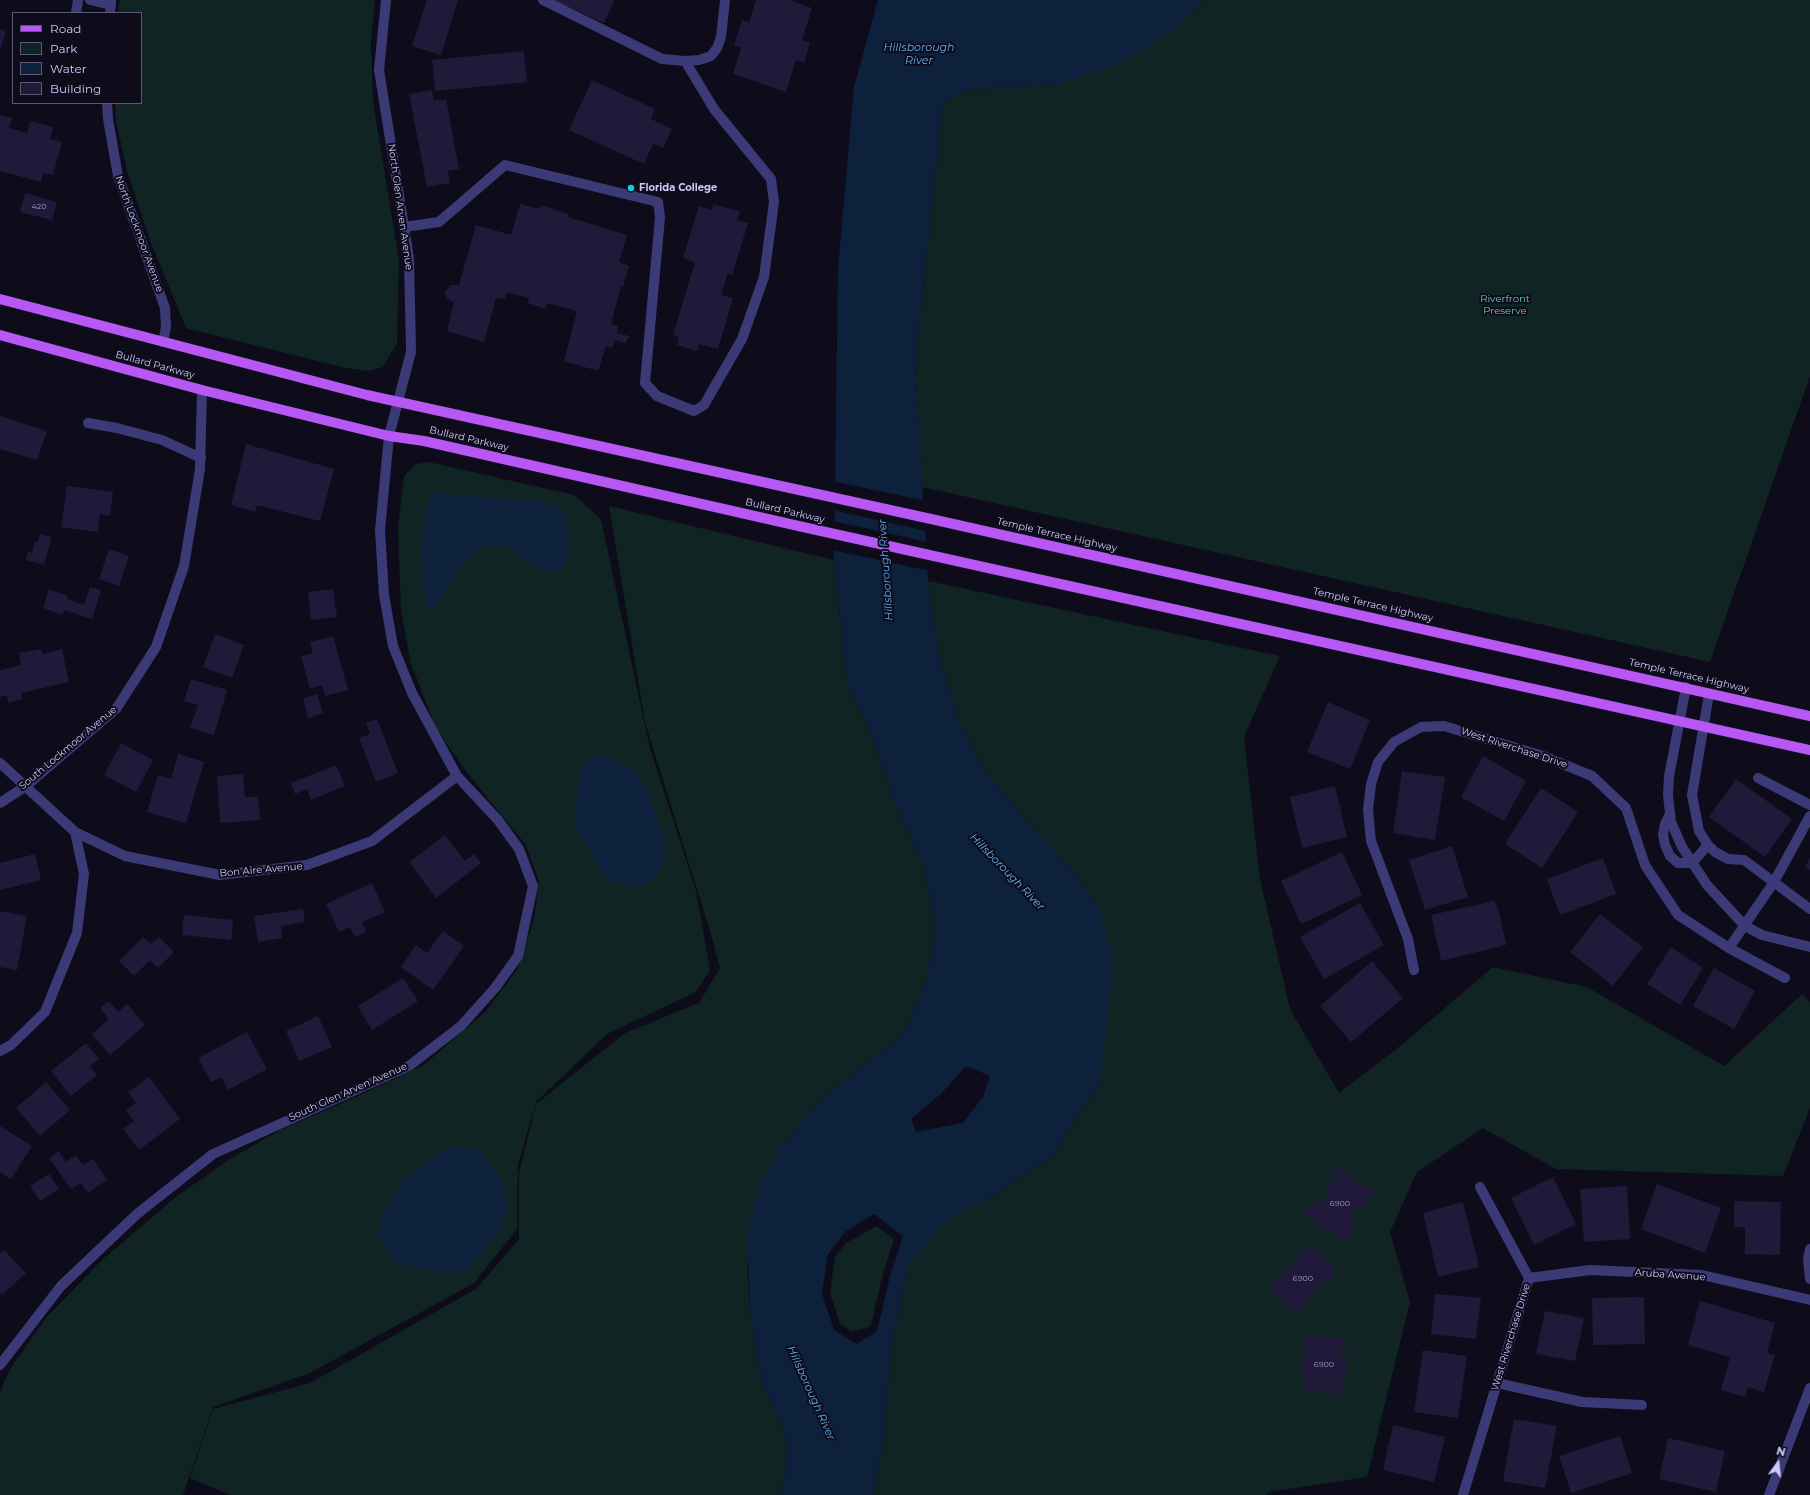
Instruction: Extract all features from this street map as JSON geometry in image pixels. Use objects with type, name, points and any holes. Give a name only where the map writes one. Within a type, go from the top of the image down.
[{"type":"main road","name":"Bullard Parkway","points":[[0,299],[367,395],[931,518]]},
{"type":"main road","name":"Bullard Parkway","points":[[0,335],[202,390],[389,436],[424,441],[803,528],[1680,720]]},
{"type":"main road","name":"Temple Terrace Highway","points":[[931,518],[1810,716]]},
{"type":"main road","points":[[1680,720],[1703,727],[1810,750]]},
{"type":"street","points":[[76,12],[78,0]]},
{"type":"street","points":[[90,0],[110,6]]},
{"type":"street","name":"North Glen Arven Avenue","points":[[386,0],[379,70],[409,258],[411,352],[389,436]]},
{"type":"street","points":[[543,0],[662,59],[685,61],[699,60],[710,56],[717,48],[721,37],[725,0]]},
{"type":"street","points":[[404,226],[439,222],[505,165],[658,202],[660,217],[645,383],[657,396],[694,411],[704,405],[742,339],[764,277],[774,202],[771,179],[714,109],[685,61]]},
{"type":"street","name":"North Lockmoor Avenue","points":[[107,104],[108,119],[118,176],[165,308],[166,327],[163,342]]},
{"type":"street","name":"South Lockmoor Avenue","points":[[0,803],[26,786],[116,708],[156,647],[184,566],[200,469],[202,390]]},
{"type":"street","points":[[88,422],[162,440],[200,458]]},
{"type":"street","name":"South Glen Arven Avenue","points":[[0,1365],[61,1286],[137,1214],[213,1154],[409,1066],[462,1026],[495,988],[518,956],[533,886],[519,849],[498,820],[457,776],[412,693],[393,646],[384,595],[380,530],[389,436]]},
{"type":"street","points":[[1686,687],[1669,776],[1668,795],[1671,822],[1682,847],[1707,885],[1745,926],[1762,935],[1810,947]]},
{"type":"street","points":[[1709,694],[1692,795],[1699,831],[1708,846],[1728,859],[1744,860],[1810,909]]},
{"type":"street","name":"West Riverchase Drive","points":[[1414,970],[1408,939],[1371,841],[1368,810],[1371,784],[1378,762],[1394,742],[1421,727],[1444,726],[1543,756],[1592,776],[1626,808],[1645,865],[1678,915],[1728,948],[1785,978]]},
{"type":"street","name":"Bon Aire Avenue","points":[[0,763],[75,832],[125,856],[220,875],[307,865],[372,841],[457,776]]},
{"type":"street","points":[[1758,778],[1810,805]]},
{"type":"street","points":[[1670,814],[1665,824],[1663,835],[1665,845],[1670,856],[1678,863],[1692,863],[1708,846]]},
{"type":"street","points":[[1728,948],[1745,926],[1774,882],[1810,816]]},
{"type":"street","points":[[0,1051],[11,1045],[45,1012],[77,933],[84,874],[75,832]]},
{"type":"street","name":"West Riverchase Drive","points":[[1463,1495],[1529,1278],[1480,1187]]},
{"type":"street","points":[[1810,1249],[1808,1259],[1810,1279]]},
{"type":"street","name":"Aruba Avenue","points":[[1529,1278],[1590,1270],[1702,1275],[1810,1300]]},
{"type":"street","points":[[1497,1383],[1582,1402],[1642,1406]]},
{"type":"street","points":[[1769,1495],[1810,1388]]},
{"type":"green space","points":[[120,0],[375,0],[371,41],[373,102],[399,260],[397,343],[383,367],[369,371],[346,368],[186,328],[151,243],[127,171],[116,121],[115,104],[142,104],[142,12],[118,12]]},
{"type":"green space","name":"Riverfront Preserve","points":[[1205,0],[1810,0],[1810,376],[1710,662],[922,487],[915,364],[943,102],[970,89],[1057,85],[1175,28]]},
{"type":"green space","points":[[429,462],[574,495],[601,519],[649,745],[696,891],[710,970],[696,992],[607,1034],[536,1102],[518,1165],[517,1229],[474,1283],[310,1373],[213,1407],[183,1495],[0,1495],[0,1392],[10,1369],[46,1318],[104,1258],[176,1197],[228,1160],[282,1129],[356,1097],[424,1065],[485,1012],[517,970],[534,919],[539,881],[525,844],[465,770],[437,730],[411,664],[401,610],[398,527],[404,476],[416,464]]},
{"type":"green space","points":[[609,506],[834,560],[847,682],[873,738],[894,799],[925,872],[936,927],[926,982],[905,1031],[873,1059],[831,1090],[781,1146],[747,1265],[750,1312],[762,1381],[784,1431],[788,1450],[782,1495],[230,1495],[190,1478],[213,1409],[310,1383],[476,1289],[519,1239],[519,1173],[536,1104],[625,1033],[699,1003],[720,968],[645,722]]},
{"type":"green space","points":[[928,581],[1280,656],[1244,737],[1260,879],[1290,1009],[1339,1093],[1404,1043],[1493,967],[1587,987],[1724,1066],[1802,994],[1810,1002],[1810,1108],[1783,1176],[1556,1169],[1483,1128],[1417,1172],[1390,1232],[1410,1302],[1367,1477],[1269,1492],[1266,1495],[873,1495],[885,1429],[890,1353],[908,1264],[946,1220],[996,1193],[1052,1156],[1100,1083],[1098,906],[1071,869],[1023,817],[985,771],[959,722],[939,658]]},
{"type":"green space","points":[[877,1226],[894,1239],[883,1274],[871,1325],[867,1328],[851,1331],[840,1324],[830,1293],[835,1257],[846,1243]]},
{"type":"water","name":"Hillsborough River","points":[[878,0],[1205,0],[1175,28],[1119,63],[1057,85],[970,89],[943,102],[915,364],[928,581],[939,658],[959,722],[985,771],[1023,817],[1071,869],[1098,906],[1114,958],[1100,1083],[1052,1156],[996,1193],[946,1221],[908,1265],[890,1353],[885,1429],[873,1495],[782,1495],[788,1450],[784,1431],[762,1381],[750,1312],[747,1235],[761,1183],[781,1146],[831,1090],[873,1059],[905,1031],[926,982],[936,927],[925,872],[894,799],[873,738],[847,682],[834,560],[838,269],[854,87]],"holes":[[[966,1066],[990,1076],[983,1097],[963,1123],[916,1132],[911,1119],[941,1094]],[[874,1214],[903,1236],[890,1277],[877,1331],[857,1344],[834,1330],[822,1294],[828,1254],[845,1232]]]},
{"type":"water","points":[[438,493],[539,501],[562,508],[568,522],[569,547],[562,570],[557,573],[549,571],[533,564],[510,549],[499,546],[481,546],[454,575],[439,603],[433,608],[429,607],[425,592],[421,554],[425,523],[424,514],[431,495]]},
{"type":"water","points":[[602,755],[634,769],[646,788],[661,828],[665,856],[655,879],[637,887],[612,882],[602,873],[575,827],[581,772],[589,756]]},
{"type":"water","points":[[449,1147],[478,1150],[499,1174],[507,1204],[502,1227],[467,1272],[444,1273],[411,1266],[392,1258],[379,1235],[382,1216],[402,1181],[435,1155]]},
{"type":"pier","points":[[833,481],[925,501],[927,531],[833,510]]},
{"type":"pier","points":[[833,521],[928,542],[930,571],[832,550]]},
{"type":"building","points":[[427,0],[458,0],[441,55],[412,46]]},
{"type":"building","points":[[553,0],[613,0],[614,1],[604,23]]},
{"type":"building","points":[[756,0],[789,0],[812,8],[802,40],[810,43],[804,63],[796,60],[786,92],[733,74],[741,48],[734,45],[742,20],[749,23]]},
{"type":"building","points":[[0,29],[6,31],[0,50]]},
{"type":"building","points":[[524,51],[527,82],[435,91],[432,60]]},
{"type":"building","points":[[592,80],[655,109],[651,119],[672,129],[663,148],[653,144],[644,164],[569,130]]},
{"type":"building","points":[[432,90],[434,101],[446,99],[459,169],[448,171],[450,183],[427,187],[409,94]]},
{"type":"building","points":[[0,115],[12,118],[9,128],[27,133],[30,121],[53,127],[50,139],[62,142],[53,175],[43,173],[41,182],[0,171]]},
{"type":"building","points":[[25,193],[57,202],[52,220],[20,212]]},
{"type":"building","points":[[520,204],[540,209],[541,205],[568,214],[568,217],[627,235],[619,262],[629,266],[623,287],[621,286],[611,324],[618,326],[617,333],[629,336],[626,343],[615,340],[612,348],[606,346],[598,371],[564,361],[577,311],[547,303],[545,309],[528,303],[529,298],[507,292],[505,299],[496,298],[484,342],[447,331],[454,302],[447,299],[445,292],[450,285],[459,285],[476,225],[511,235]]},
{"type":"building","points":[[713,204],[740,212],[737,220],[748,223],[732,275],[728,273],[721,295],[733,298],[718,349],[699,344],[697,351],[677,345],[679,337],[673,335],[695,262],[683,258],[699,206],[712,210]]},
{"type":"building","points":[[0,416],[47,431],[37,460],[0,449]]},
{"type":"building","points":[[246,444],[334,469],[320,521],[257,505],[255,512],[231,505]]},
{"type":"building","points":[[67,486],[113,492],[110,516],[100,514],[98,532],[61,527]]},
{"type":"building","points":[[40,534],[52,537],[44,565],[26,560],[28,551],[32,553],[35,541],[38,542]]},
{"type":"building","points":[[109,549],[129,556],[119,586],[99,579]]},
{"type":"building","points":[[90,587],[101,590],[92,619],[64,610],[62,615],[43,608],[49,589],[68,596],[67,599],[84,605]]},
{"type":"building","points":[[333,589],[337,617],[311,620],[308,592]]},
{"type":"building","points":[[215,634],[244,645],[232,678],[203,667]]},
{"type":"building","points":[[333,636],[348,690],[325,696],[322,685],[310,689],[301,656],[313,653],[310,642]]},
{"type":"building","points":[[41,649],[43,654],[62,649],[69,682],[21,693],[22,699],[8,703],[7,695],[0,697],[0,670],[21,665],[19,653]]},
{"type":"building","points":[[191,679],[227,690],[214,735],[190,728],[198,705],[184,701]]},
{"type":"building","points":[[317,694],[323,713],[308,718],[303,698]]},
{"type":"building","points":[[1328,702],[1370,720],[1350,769],[1307,752]]},
{"type":"building","points":[[377,719],[398,773],[376,782],[359,738],[370,734],[366,723]]},
{"type":"building","points":[[121,743],[153,760],[136,792],[104,775]]},
{"type":"building","points":[[178,754],[204,762],[186,823],[147,812],[158,775],[171,779]]},
{"type":"building","points":[[1483,756],[1526,781],[1504,821],[1461,797]]},
{"type":"building","points":[[336,765],[345,786],[311,800],[307,789],[295,794],[291,783]]},
{"type":"building","points":[[1402,771],[1445,777],[1435,840],[1393,833]]},
{"type":"building","points":[[243,774],[245,797],[258,797],[260,820],[220,823],[217,776]]},
{"type":"building","points":[[1736,779],[1792,819],[1765,857],[1709,817]]},
{"type":"building","points":[[1335,786],[1347,837],[1302,848],[1290,797]]},
{"type":"building","points":[[1541,788],[1578,812],[1542,868],[1505,844]]},
{"type":"building","points":[[445,835],[465,861],[474,854],[481,863],[436,898],[409,862]]},
{"type":"building","points":[[1452,846],[1468,897],[1425,910],[1409,860]]},
{"type":"building","points":[[1342,852],[1362,895],[1301,924],[1281,881]]},
{"type":"building","points":[[35,854],[41,880],[0,890],[0,863]]},
{"type":"building","points":[[1603,858],[1616,894],[1560,915],[1547,879]]},
{"type":"building","points":[[1810,858],[1810,870],[1805,867]]},
{"type":"building","points":[[372,883],[385,912],[362,922],[366,932],[355,937],[350,927],[339,932],[326,904]]},
{"type":"building","points":[[1494,901],[1499,911],[1506,945],[1441,961],[1431,915]]},
{"type":"building","points":[[1360,903],[1384,945],[1324,979],[1300,937]]},
{"type":"building","points":[[303,909],[305,922],[281,926],[282,938],[258,942],[254,916]]},
{"type":"building","points":[[0,911],[27,916],[17,970],[0,967]]},
{"type":"building","points":[[1600,914],[1643,947],[1613,986],[1570,952]]},
{"type":"building","points":[[184,915],[233,920],[231,940],[182,935]]},
{"type":"building","points":[[443,931],[464,946],[433,990],[401,967],[416,945],[427,953]]},
{"type":"building","points":[[143,937],[151,944],[159,937],[174,952],[158,968],[150,960],[134,976],[119,961]]},
{"type":"building","points":[[1671,947],[1703,968],[1680,1005],[1647,984]]},
{"type":"building","points":[[1372,961],[1403,998],[1351,1042],[1320,1006]]},
{"type":"building","points":[[1714,968],[1755,991],[1734,1029],[1693,1006]]},
{"type":"building","points":[[403,978],[418,1001],[372,1030],[358,1006]]},
{"type":"building","points":[[109,1001],[118,1012],[127,1004],[145,1025],[110,1055],[92,1034],[109,1019],[100,1008]]},
{"type":"building","points":[[318,1016],[332,1047],[299,1061],[286,1031]]},
{"type":"building","points":[[247,1032],[267,1069],[228,1090],[221,1077],[211,1082],[198,1058]]},
{"type":"building","points":[[86,1043],[99,1059],[90,1066],[97,1075],[71,1096],[51,1071]]},
{"type":"building","points":[[149,1077],[180,1119],[139,1150],[123,1129],[134,1121],[126,1110],[136,1103],[128,1092]]},
{"type":"building","points":[[46,1082],[70,1110],[40,1136],[16,1108]]},
{"type":"building","points":[[0,1126],[32,1146],[11,1179],[0,1172]]},
{"type":"building","points":[[59,1151],[66,1162],[76,1155],[83,1165],[93,1159],[107,1180],[88,1193],[81,1183],[71,1189],[49,1158]]},
{"type":"building","points":[[1336,1167],[1362,1186],[1365,1185],[1375,1192],[1371,1199],[1366,1196],[1363,1200],[1366,1202],[1361,1210],[1358,1208],[1352,1217],[1355,1219],[1350,1227],[1355,1230],[1347,1241],[1329,1230],[1327,1232],[1321,1228],[1323,1226],[1304,1214],[1311,1203],[1315,1205],[1320,1197],[1324,1200],[1330,1190],[1327,1188],[1332,1181],[1334,1183],[1337,1178],[1332,1174]]},
{"type":"building","points":[[49,1174],[59,1189],[40,1201],[30,1186]]},
{"type":"building","points":[[1553,1177],[1576,1224],[1534,1245],[1511,1198]]},
{"type":"building","points":[[1657,1184],[1721,1208],[1705,1253],[1641,1229]]},
{"type":"building","points":[[1627,1186],[1630,1239],[1584,1242],[1580,1189]]},
{"type":"building","points":[[1734,1201],[1781,1202],[1780,1255],[1745,1254],[1745,1227],[1734,1227]]},
{"type":"building","points":[[1463,1202],[1479,1267],[1438,1277],[1423,1213]]},
{"type":"building","points":[[1307,1246],[1312,1250],[1315,1247],[1328,1261],[1329,1260],[1334,1265],[1331,1268],[1335,1272],[1329,1280],[1326,1277],[1306,1301],[1305,1300],[1303,1303],[1306,1306],[1301,1311],[1300,1310],[1298,1312],[1293,1308],[1290,1311],[1286,1307],[1287,1306],[1271,1293],[1274,1290],[1270,1286],[1276,1277],[1279,1281],[1281,1279],[1280,1277],[1302,1255],[1299,1252]]},
{"type":"building","points":[[4,1250],[26,1273],[2,1295],[0,1293],[0,1253]]},
{"type":"building","points":[[1435,1294],[1481,1298],[1476,1339],[1431,1334]]},
{"type":"building","points":[[1644,1297],[1645,1344],[1593,1345],[1592,1298]]},
{"type":"building","points":[[1700,1301],[1775,1323],[1767,1353],[1775,1355],[1764,1392],[1748,1387],[1745,1397],[1721,1390],[1730,1357],[1688,1345]]},
{"type":"building","points":[[1545,1311],[1584,1318],[1575,1361],[1536,1354]]},
{"type":"building","points":[[1305,1336],[1319,1336],[1319,1339],[1331,1340],[1331,1337],[1345,1337],[1345,1345],[1340,1345],[1340,1351],[1345,1351],[1345,1362],[1349,1362],[1348,1368],[1345,1368],[1344,1380],[1339,1380],[1339,1384],[1344,1384],[1343,1394],[1329,1393],[1329,1390],[1317,1390],[1317,1393],[1303,1392],[1303,1384],[1308,1384],[1309,1379],[1303,1378],[1304,1367],[1300,1367],[1300,1362],[1304,1362],[1304,1350],[1309,1351],[1310,1345],[1304,1345]]},
{"type":"building","points":[[1423,1350],[1467,1356],[1458,1418],[1414,1412]]},
{"type":"building","points":[[1514,1419],[1557,1426],[1545,1488],[1503,1481]]},
{"type":"building","points":[[1393,1425],[1445,1437],[1434,1482],[1383,1470]]},
{"type":"building","points":[[1620,1436],[1632,1473],[1571,1493],[1559,1456]]},
{"type":"building","points":[[1668,1438],[1725,1451],[1716,1492],[1659,1479]]},
{"type":"place","name":"Florida College","points":[[631,188]]}]
